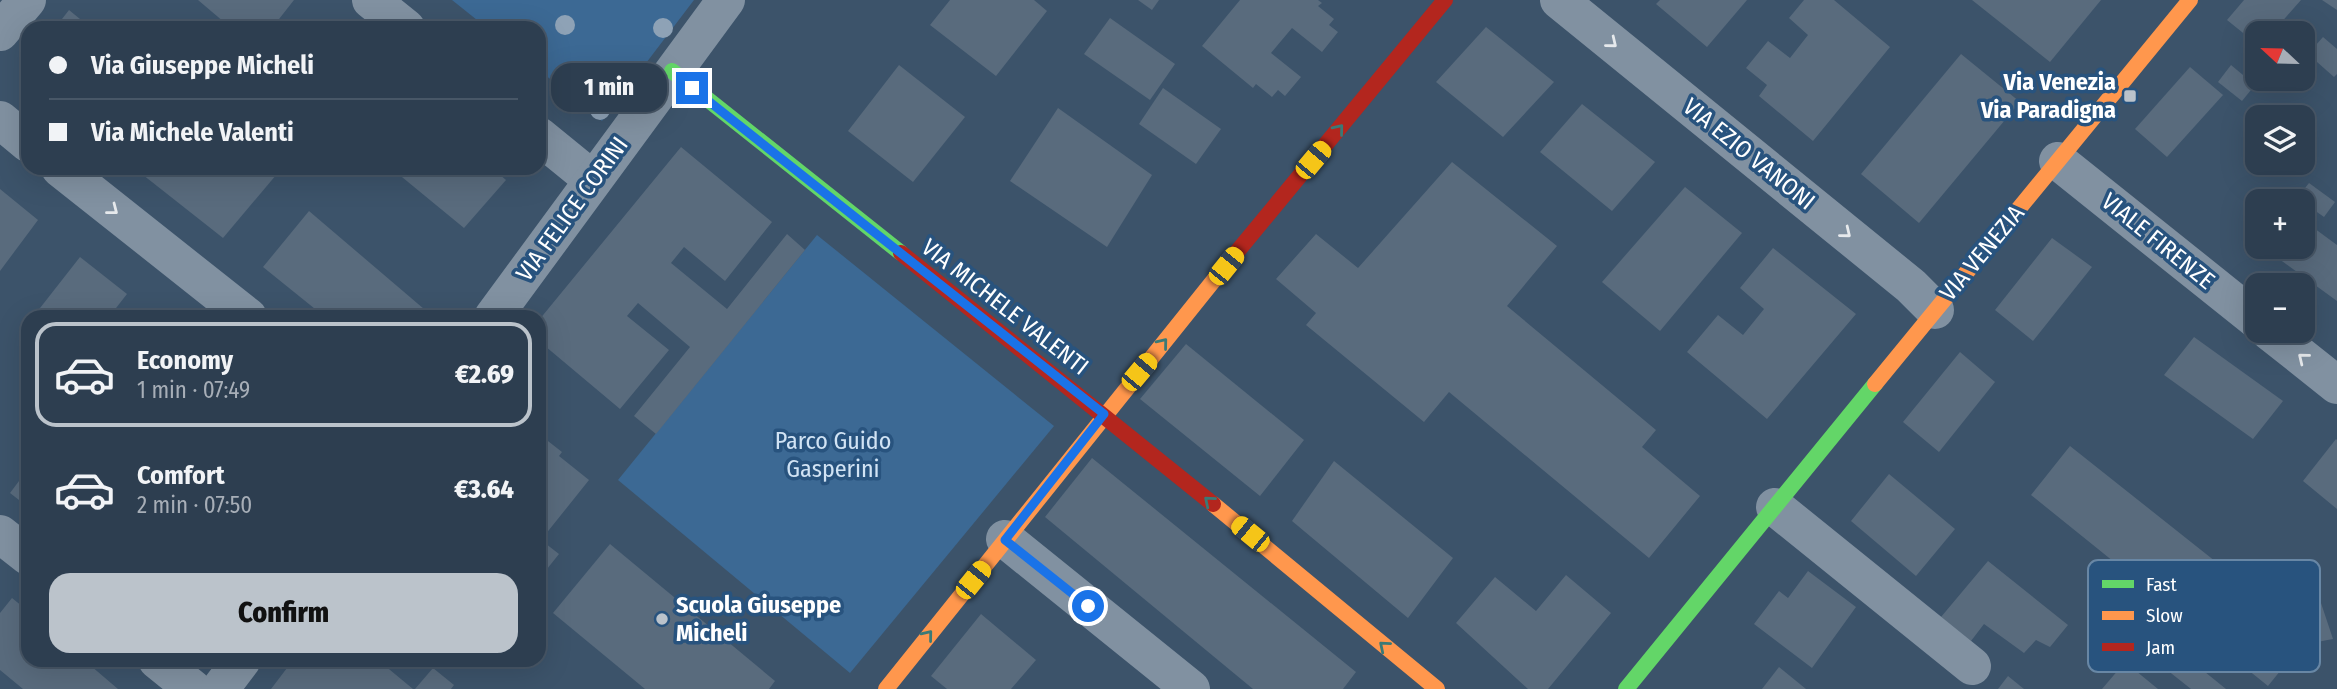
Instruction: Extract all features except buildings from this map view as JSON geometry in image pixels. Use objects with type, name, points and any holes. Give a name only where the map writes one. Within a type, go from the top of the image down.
[{"type":"street","points":[[0,32],[27,0]]},
{"type":"street","points":[[371,0],[397,21]]},
{"type":"street","name":"VIA FELICE CORINI","points":[[498,310],[726,0]]},
{"type":"street","points":[[886,689],[1104,414],[1445,0]]},
{"type":"street","name":"VIA EZIO VANONI","points":[[1559,0],[1911,286],[1935,310]]},
{"type":"street","name":"VIA VENEZIA","points":[[1631,687],[1935,310],[2190,0]]},
{"type":"street","name":"VIA MICHELE VALENTI","points":[[672,71],[1104,414],[1437,689]]},
{"type":"street","points":[[0,120],[21,137]]},
{"type":"street","points":[[546,142],[593,180]]},
{"type":"street","name":"VIALE FIRENZE","points":[[2058,161],[2245,311]]},
{"type":"street","points":[[69,175],[238,310]]},
{"type":"street","points":[[2284,343],[2337,385]]},
{"type":"street","points":[[1775,507],[1972,666]]},
{"type":"street","points":[[0,534],[21,550]]},
{"type":"street","points":[[1005,540],[1191,689]]},
{"type":"street","points":[[166,667],[193,689]]},
{"type":"street","points":[[220,689],[237,667]]},
{"type":"green space","points":[[452,0],[694,0],[602,121],[546,76],[546,21],[478,21]]},
{"type":"green space","name":"Parco Guido Gasperini","points":[[817,235],[1054,426],[850,673],[618,480]]},
{"type":"traffic: fast","points":[[672,71],[901,253]]},
{"type":"traffic: fast","points":[[1626,689],[1875,384]]},
{"type":"traffic: slow","points":[[1875,384],[2190,0]]},
{"type":"traffic: slow","points":[[886,689],[1222,270]]},
{"type":"traffic: slow","points":[[1213,504],[1437,689]]},
{"type":"traffic: jam","points":[[1222,270],[1445,0]]},
{"type":"traffic: jam","points":[[901,253],[1213,504]]},
{"type":"place","name":"Via Venezia Via Paradigna","points":[[2130,96]]},
{"type":"place","name":"Scuola Giuseppe Micheli","points":[[662,619]]},
{"type":"route","points":[[692,88],[1104,414],[1005,540],[1088,606]]}]
